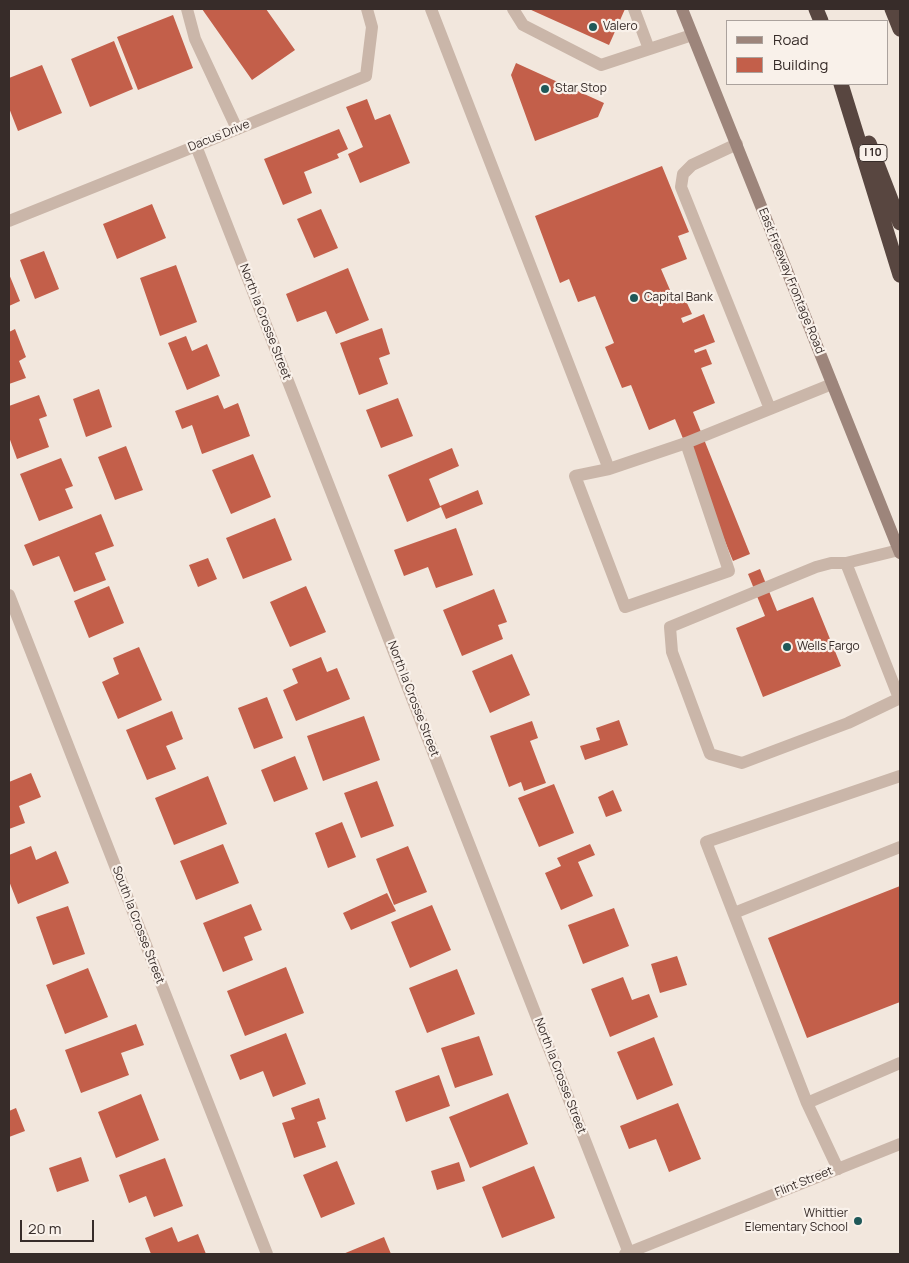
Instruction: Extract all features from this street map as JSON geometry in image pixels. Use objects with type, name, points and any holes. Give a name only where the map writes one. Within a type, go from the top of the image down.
[{"type":"highway","points":[[892,9],[900,30]]},
{"type":"highway","points":[[841,85],[900,275]]},
{"type":"highway","name":"I 10","points":[[846,85],[900,223]]},
{"type":"main road","name":"East Freeway Frontage Road","points":[[682,9],[900,552]]},
{"type":"street","points":[[187,9],[195,39],[237,129]]},
{"type":"street","name":"Dacus Drive","points":[[9,221],[366,76],[372,27],[367,9]]},
{"type":"street","points":[[431,9],[609,469]]},
{"type":"street","points":[[513,9],[523,25],[601,65],[692,35]]},
{"type":"street","points":[[634,9],[649,49]]},
{"type":"street","points":[[736,144],[692,165],[683,174],[681,187],[770,409]]},
{"type":"street","name":"North la Crosse Street","points":[[196,146],[627,1253]]},
{"type":"street","points":[[686,443],[729,571],[626,607],[575,476],[609,469],[686,443],[832,384]]},
{"type":"street","points":[[846,562],[900,698],[848,723],[742,763],[710,754],[672,652],[670,627],[816,567],[900,552]]},
{"type":"street","name":"South la Crosse Street","points":[[9,595],[267,1254]]},
{"type":"street","points":[[838,1169],[807,1103],[706,842],[900,776]]},
{"type":"street","points":[[734,913],[900,847]]},
{"type":"street","points":[[807,1103],[900,1063]]},
{"type":"street","name":"Flint Street","points":[[627,1253],[900,1144]]},
{"type":"building","points":[[202,9],[266,9],[295,50],[252,80]]},
{"type":"building","name":"Valero","points":[[529,9],[625,9],[609,45]]},
{"type":"building","points":[[173,15],[193,68],[138,90],[117,37]]},
{"type":"building","points":[[114,41],[133,89],[90,107],[71,59]]},
{"type":"building","name":"Star Stop","points":[[516,63],[604,103],[598,117],[535,141],[511,75]]},
{"type":"building","points":[[42,65],[62,113],[18,131],[9,108],[9,78]]},
{"type":"building","points":[[367,99],[375,120],[390,114],[410,163],[360,183],[348,154],[363,147],[346,107]]},
{"type":"building","points":[[339,129],[348,149],[337,154],[339,158],[304,172],[312,193],[283,205],[264,159]]},
{"type":"building","name":"Capital Bank","points":[[662,166],[689,232],[678,236],[687,259],[661,269],[676,304],[686,301],[692,314],[681,318],[683,323],[704,314],[715,342],[694,350],[695,353],[706,349],[712,364],[701,368],[715,403],[693,412],[750,554],[733,561],[675,419],[649,430],[631,385],[622,388],[605,347],[614,343],[595,296],[578,302],[569,279],[560,283],[535,216]]},
{"type":"building","points":[[152,204],[166,238],[117,259],[103,224]]},
{"type":"building","points":[[321,209],[338,248],[314,258],[297,219]]},
{"type":"building","points":[[44,251],[59,289],[35,299],[20,260]]},
{"type":"building","points":[[176,265],[197,322],[160,336],[140,278]]},
{"type":"building","points":[[348,268],[369,320],[336,334],[326,311],[297,322],[286,294]]},
{"type":"building","points":[[9,274],[20,301],[9,306]]},
{"type":"building","points":[[382,328],[390,354],[379,358],[388,384],[359,395],[340,343]]},
{"type":"building","points":[[15,329],[26,357],[19,361],[26,378],[9,384],[9,332]]},
{"type":"building","points":[[186,336],[192,351],[207,344],[220,376],[187,390],[168,343]]},
{"type":"building","points":[[99,389],[112,427],[86,437],[73,399]]},
{"type":"building","points":[[39,395],[47,416],[39,419],[49,447],[17,459],[9,437],[9,406]]},
{"type":"building","points":[[218,395],[224,409],[238,403],[250,436],[202,454],[192,425],[182,429],[175,411]]},
{"type":"building","points":[[398,398],[413,436],[381,448],[366,410]]},
{"type":"building","points":[[126,446],[143,490],[115,500],[98,457]]},
{"type":"building","points":[[452,448],[459,466],[429,479],[440,506],[478,490],[483,504],[446,519],[441,507],[407,522],[388,475]]},
{"type":"building","points":[[253,454],[271,497],[231,514],[212,470]]},
{"type":"building","points":[[61,458],[73,486],[65,489],[73,508],[39,521],[20,474]]},
{"type":"building","points":[[101,514],[114,546],[95,553],[106,580],[74,592],[59,556],[33,566],[24,545]]},
{"type":"building","points":[[275,518],[292,560],[243,579],[226,538]]},
{"type":"building","points":[[456,528],[473,575],[436,588],[428,567],[404,576],[394,550]]},
{"type":"building","points":[[208,558],[217,579],[198,587],[189,565]]},
{"type":"building","points":[[760,569],[777,611],[813,597],[841,666],[763,697],[736,628],[765,616],[748,574]]},
{"type":"building","points":[[109,586],[124,623],[89,638],[74,601]]},
{"type":"building","points":[[306,586],[326,632],[290,647],[270,602]]},
{"type":"building","points":[[494,589],[507,622],[498,625],[503,639],[462,656],[443,610]]},
{"type":"building","points":[[139,647],[162,700],[118,719],[102,682],[119,674],[113,658]]},
{"type":"building","points":[[512,654],[530,695],[490,713],[472,671]]},
{"type":"building","points":[[321,657],[327,672],[337,668],[350,699],[296,721],[283,690],[298,683],[292,669]]},
{"type":"building","points":[[267,697],[283,738],[254,749],[238,708]]},
{"type":"building","points":[[172,711],[183,739],[166,746],[176,769],[147,780],[126,730]]},
{"type":"building","points":[[364,716],[380,760],[323,781],[307,736]]},
{"type":"building","points":[[619,720],[628,745],[585,760],[580,746],[600,740],[596,728]]},
{"type":"building","points":[[532,721],[538,738],[530,741],[546,783],[524,791],[521,782],[509,787],[490,736]]},
{"type":"building","points":[[295,756],[308,789],[274,802],[261,770]]},
{"type":"building","points":[[31,773],[41,797],[19,806],[25,823],[9,829],[9,782]]},
{"type":"building","points":[[208,776],[227,824],[174,845],[155,798]]},
{"type":"building","points":[[377,781],[394,826],[361,838],[344,793]]},
{"type":"building","points":[[554,784],[574,833],[539,847],[518,798]]},
{"type":"building","points":[[613,790],[622,811],[606,817],[598,797]]},
{"type":"building","points":[[342,822],[356,857],[328,868],[315,833]]},
{"type":"building","points":[[223,844],[239,883],[196,900],[180,861]]},
{"type":"building","points":[[590,844],[595,855],[578,862],[593,896],[561,910],[545,873],[561,866],[557,858]]},
{"type":"building","points":[[31,846],[36,860],[56,851],[69,883],[18,904],[9,881],[9,855]]},
{"type":"building","points":[[408,846],[427,892],[394,905],[376,859]]},
{"type":"building","points":[[900,886],[900,1002],[807,1038],[768,938]]},
{"type":"building","points":[[387,893],[396,911],[351,930],[343,913]]},
{"type":"building","points":[[251,904],[262,930],[244,937],[253,960],[223,972],[203,923]]},
{"type":"building","points":[[432,905],[451,950],[410,968],[391,922]]},
{"type":"building","points":[[68,906],[85,954],[53,965],[36,917]]},
{"type":"building","points":[[614,908],[629,946],[583,964],[568,925]]},
{"type":"building","points":[[677,956],[687,985],[660,993],[651,964]]},
{"type":"building","points":[[286,967],[304,1013],[245,1036],[227,991]]},
{"type":"building","points":[[88,968],[108,1017],[65,1034],[46,985]]},
{"type":"building","points":[[457,969],[475,1014],[427,1033],[409,988]]},
{"type":"building","points":[[623,977],[632,1000],[649,994],[658,1017],[610,1037],[591,989]]},
{"type":"building","points":[[136,1024],[144,1045],[121,1053],[129,1075],[81,1093],[65,1050]]},
{"type":"building","points":[[286,1033],[306,1084],[273,1097],[263,1071],[240,1080],[230,1055]]},
{"type":"building","points":[[479,1036],[493,1075],[455,1088],[441,1048]]},
{"type":"building","points":[[654,1037],[673,1085],[637,1100],[617,1052]]},
{"type":"building","points":[[439,1075],[450,1106],[406,1122],[395,1091]]},
{"type":"building","points":[[508,1093],[528,1144],[470,1168],[449,1117]]},
{"type":"building","points":[[141,1094],[159,1140],[116,1158],[98,1112]]},
{"type":"building","points":[[319,1098],[326,1119],[317,1122],[326,1147],[294,1158],[282,1123],[295,1119],[291,1108]]},
{"type":"building","points":[[678,1103],[701,1159],[669,1172],[656,1139],[629,1149],[620,1126]]},
{"type":"building","points":[[16,1108],[25,1131],[9,1137],[9,1111]]},
{"type":"building","points":[[81,1157],[89,1181],[57,1192],[49,1168]]},
{"type":"building","points":[[165,1158],[183,1206],[154,1217],[146,1196],[129,1203],[119,1175]]},
{"type":"building","points":[[337,1161],[355,1204],[321,1218],[303,1175]]},
{"type":"building","points":[[459,1162],[465,1181],[437,1190],[431,1171]]},
{"type":"building","points":[[534,1166],[555,1218],[502,1238],[482,1187]]},
{"type":"building","points":[[172,1227],[178,1242],[198,1234],[206,1254],[151,1254],[145,1238]]},
{"type":"building","points":[[384,1237],[391,1254],[343,1254]]},
{"type":"place","name":"Valero","points":[[593,27]]},
{"type":"place","name":"Star Stop","points":[[545,89]]},
{"type":"place","name":"Capital Bank","points":[[634,298]]},
{"type":"place","name":"Wells Fargo","points":[[787,647]]},
{"type":"place","name":"Whittier Elementary School","points":[[858,1221]]}]
